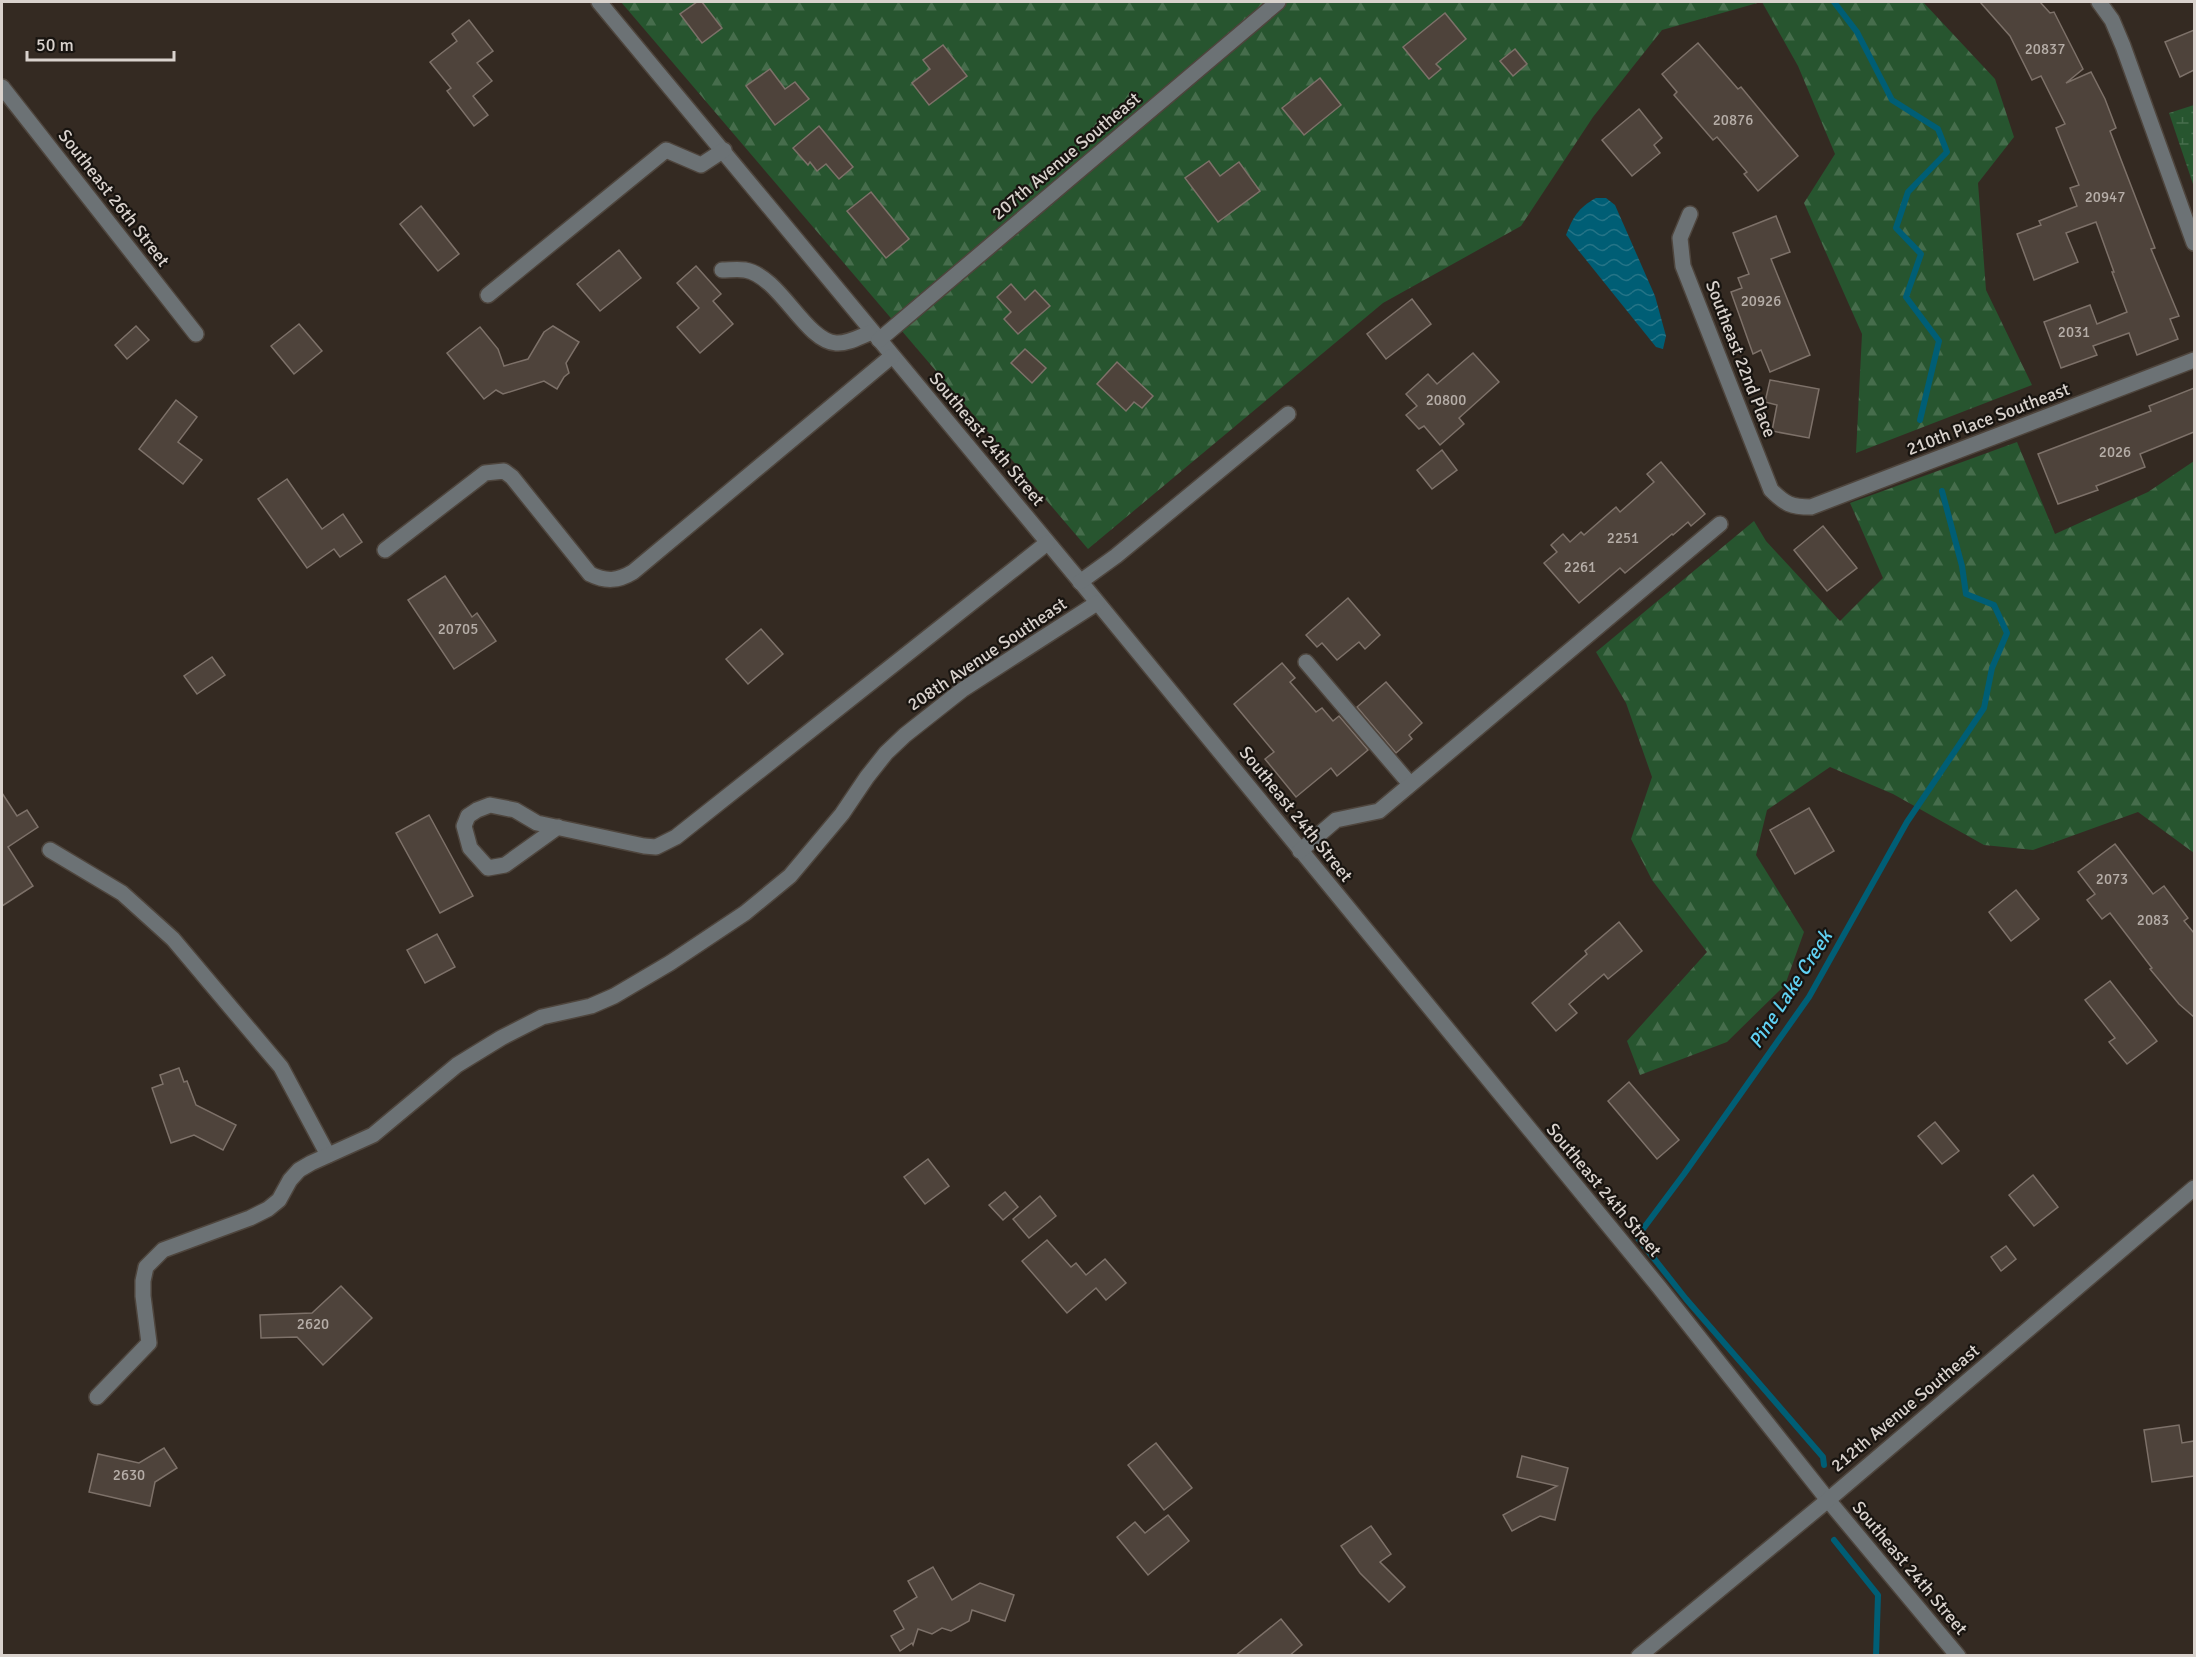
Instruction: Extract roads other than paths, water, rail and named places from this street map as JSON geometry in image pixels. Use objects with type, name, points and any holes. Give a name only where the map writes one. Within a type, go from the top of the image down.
[{"type":"street","name":"Southeast 24th Street","points":[[599,2],[1080,582],[1659,1287],[1828,1500],[1958,1656]]},
{"type":"street","name":"207th Avenue Southeast","points":[[875,335],[1278,2]]},
{"type":"street","points":[[2099,2],[2112,20],[2123,46],[2194,243]]},
{"type":"street","name":"Southeast 26th Street","points":[[2,87],[195,334]]},
{"type":"street","points":[[488,295],[666,150],[701,165],[724,150]]},
{"type":"street","name":"Southeast 22nd Place","points":[[1690,214],[1680,238],[1683,266],[1771,490],[1781,500],[1794,507]]},
{"type":"street","points":[[722,270],[747,270],[773,286],[807,325],[826,340],[835,343],[846,342],[875,335]]},
{"type":"street","points":[[385,549],[485,473],[504,471],[512,477],[590,574],[602,580],[621,579],[633,572],[892,356]]},
{"type":"street","name":"210th Place Southeast","points":[[1794,507],[1811,507],[2194,360]]},
{"type":"street","points":[[1080,582],[1116,556],[1288,414]]},
{"type":"street","points":[[1300,851],[1336,820],[1379,811],[1720,524]]},
{"type":"street","points":[[558,827],[505,865],[488,868],[470,848],[464,826],[468,816],[490,805],[515,810],[537,823],[558,827],[656,847],[676,837],[1047,543]]},
{"type":"street","name":"208th Avenue Southeast","points":[[97,1397],[149,1343],[143,1281],[146,1267],[163,1250],[250,1218],[268,1209],[279,1200],[290,1180],[299,1170],[373,1135],[457,1065],[501,1038],[542,1017],[591,1006],[614,996],[670,963],[745,913],[790,876],[842,814],[886,753],[905,735],[962,690],[1097,603]]},
{"type":"street","points":[[1306,662],[1410,784]]},
{"type":"street","points":[[50,850],[122,893],[173,939],[281,1067],[328,1155]]},
{"type":"street","name":"212th Avenue Southeast","points":[[1639,1656],[1828,1500],[2194,1188]]},
{"type":"water","points":[[1596,198],[1606,198],[1615,205],[1655,296],[1666,336],[1663,349],[1656,347],[1566,235],[1577,213]]},
{"type":"waterway","name":"Pine Lake Creek","points":[[1834,2],[1857,32],[1892,100],[1938,129],[1947,152],[1908,192],[1896,228],[1921,254],[1906,297],[1939,341],[1920,420]]},
{"type":"waterway","name":"Pine Lake Creek","points":[[1824,1465],[1823,1457],[1686,1299],[1637,1237],[1809,997],[1907,822],[1984,708],[1992,668],[2007,633],[1994,605],[1966,594],[1962,566],[1942,491]]},
{"type":"waterway","name":"Pine Lake Creek","points":[[1834,1540],[1878,1595],[1876,1656]]}]
